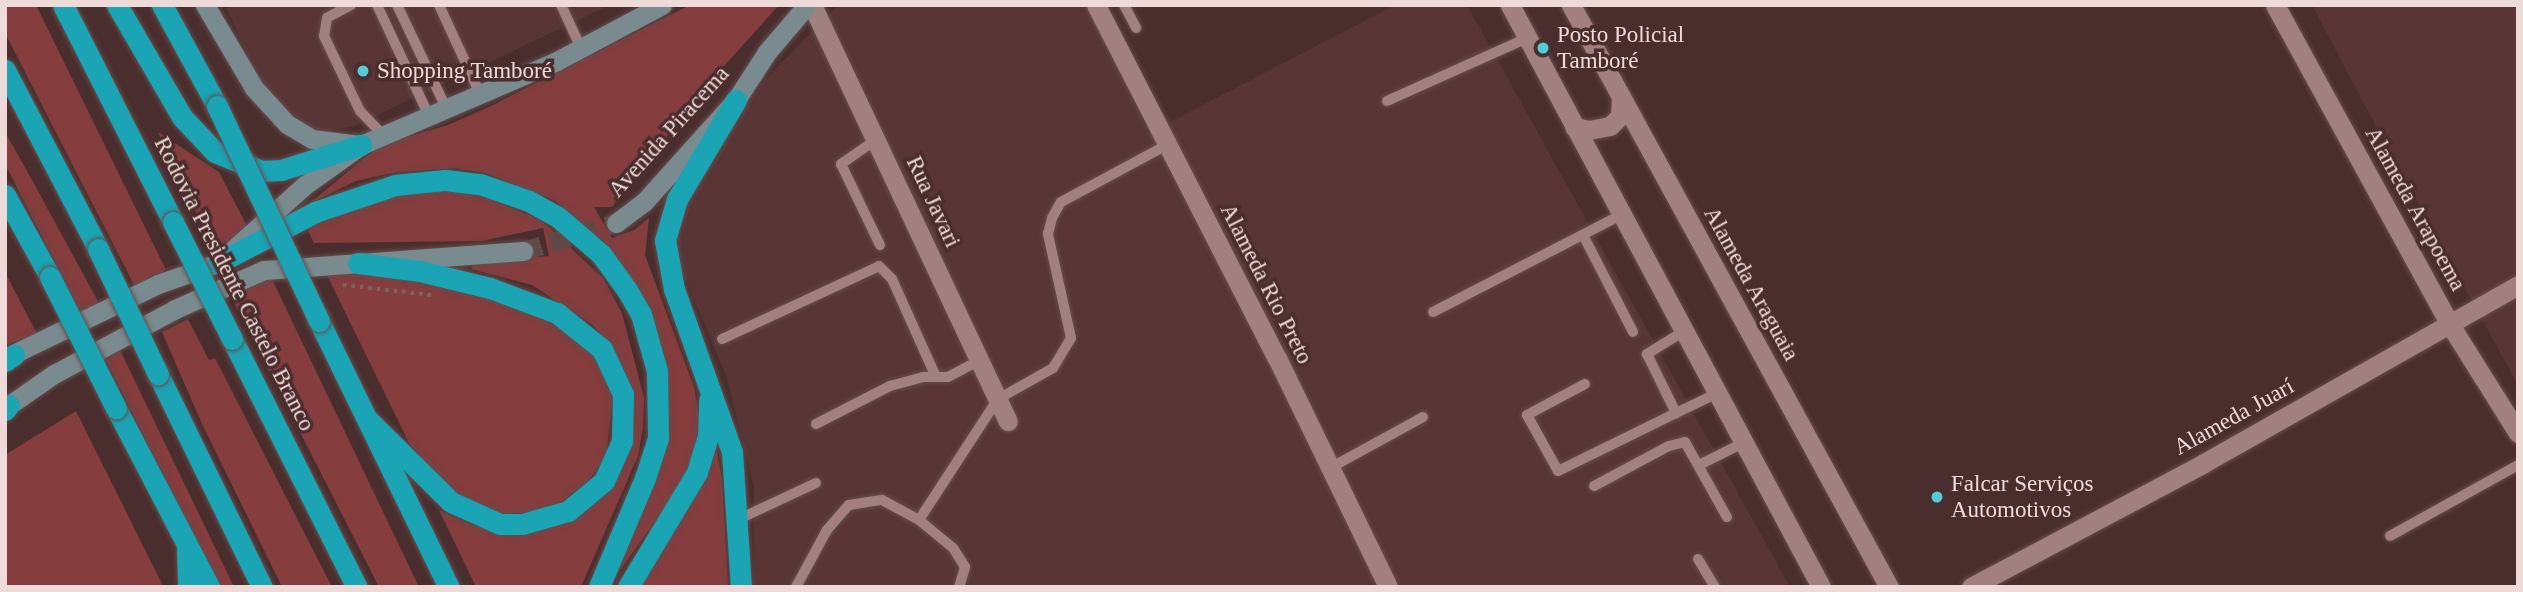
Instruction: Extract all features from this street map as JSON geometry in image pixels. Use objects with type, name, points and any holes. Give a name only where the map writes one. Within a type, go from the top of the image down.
[{"type":"highway","name":"Rodovia Presidente Castelo Branco","points":[[63,5],[357,587]]},
{"type":"highway","points":[[117,5],[181,117],[215,152],[261,171],[281,170],[361,145]]},
{"type":"highway","points":[[162,5],[217,106],[449,587]]},
{"type":"highway","points":[[5,70],[98,249],[262,587]]},
{"type":"highway","points":[[736,100],[677,199],[665,240],[674,289],[710,384],[732,453],[739,519],[741,587]]},
{"type":"highway","points":[[218,263],[315,212],[395,185],[445,180],[480,184],[529,201],[558,217],[601,254],[627,290],[647,332],[657,371],[657,438],[645,478],[599,587]]},
{"type":"highway","points":[[5,195],[209,587]]},
{"type":"highway","points":[[358,263],[420,271],[490,288],[556,313],[602,349],[623,394],[622,441],[604,481],[568,511],[522,524],[500,524],[451,502],[368,420]]},
{"type":"highway","points":[[628,587],[685,496],[705,453],[710,384]]},
{"type":"highway","points":[[187,542],[188,587]]},
{"type":"main road","points":[[205,5],[254,88],[287,124],[312,139],[361,145]]},
{"type":"main road","points":[[8,358],[158,284],[218,263],[305,185],[361,145],[481,96],[662,5]]},
{"type":"main road","name":"Avenida Piracema","points":[[616,223],[644,202],[736,100],[767,52],[810,5]]},
{"type":"main road","points":[[6,407],[54,374],[237,279],[264,270],[523,251]]},
{"type":"street","name":"Rua Javari","points":[[810,5],[877,139],[1008,421]]},
{"type":"street","name":"Alameda Rio Preto","points":[[1096,5],[1388,587]]},
{"type":"street","points":[[1510,5],[1821,587]]},
{"type":"street","name":"Alameda Araguaia","points":[[1571,5],[1884,583]]},
{"type":"street","name":"Alameda Arapoema","points":[[2275,5],[2449,323],[2518,433]]},
{"type":"street","points":[[1574,127],[1589,130],[1611,126],[1620,116],[1621,98]]},
{"type":"street","name":"Alameda Juarí","points":[[1971,587],[2518,285]]},
{"type":"lane","points":[[351,5],[327,18],[324,36],[360,111],[385,137]]},
{"type":"lane","points":[[377,5],[439,115]]},
{"type":"lane","points":[[397,5],[439,115]]},
{"type":"lane","points":[[439,5],[481,96]]},
{"type":"lane","points":[[561,5],[581,48]]},
{"type":"lane","points":[[1124,5],[1136,28]]},
{"type":"lane","points":[[1387,101],[1527,38]]},
{"type":"lane","points":[[877,139],[841,164],[880,245]]},
{"type":"lane","points":[[919,520],[998,399],[1053,368],[1071,338],[1048,234],[1061,202],[1167,145]]},
{"type":"lane","points":[[1433,312],[1622,215]]},
{"type":"lane","points":[[1583,235],[1633,332]]},
{"type":"lane","points":[[722,339],[879,267],[892,279],[936,377]]},
{"type":"lane","points":[[1676,413],[1647,354],[1684,331]]},
{"type":"lane","points":[[816,424],[891,386],[948,377],[980,360]]},
{"type":"lane","points":[[1585,384],[1527,415],[1558,471],[1718,393]]},
{"type":"lane","points":[[1330,468],[1423,417]]},
{"type":"lane","points":[[1594,486],[1679,441],[1685,442],[1727,517]]},
{"type":"lane","points":[[1699,465],[1745,442]]},
{"type":"lane","points":[[2390,536],[2518,465]]},
{"type":"lane","points":[[739,519],[816,483]]},
{"type":"lane","points":[[796,587],[827,530],[849,505],[882,500],[919,520],[953,548],[965,567],[959,587]]},
{"type":"lane","points":[[1699,559],[1715,587]]},
{"type":"path","points":[[343,285],[437,296]]},
{"type":"shaded area","points":[[5,5],[36,5],[166,270],[135,287],[5,33]]},
{"type":"shaded area","name":"Shopping Tamboré","points":[[225,5],[610,5],[352,127],[315,132],[276,101],[250,60]]},
{"type":"shaded area","points":[[690,5],[779,5],[706,86],[612,207],[594,207],[612,238],[634,230],[649,218],[645,255],[694,387],[699,416],[695,453],[686,479],[609,585],[662,445],[627,274],[605,242],[554,200],[486,173],[456,168],[397,172],[356,181],[310,203],[380,145],[448,125],[491,106]]},
{"type":"shaded area","points":[[838,5],[1086,5],[1149,133],[1395,5],[1467,5],[1790,587],[754,587],[754,487],[727,378],[678,261],[675,221],[690,181],[765,80]]},
{"type":"shaded area","points":[[2312,5],[2518,5],[2518,385],[2370,115]]},
{"type":"shaded area","points":[[5,132],[100,305],[81,313],[5,164]]},
{"type":"shaded area","points":[[158,132],[219,172],[250,232],[213,248]]},
{"type":"shaded area","points":[[438,190],[485,197],[541,220],[603,278],[622,313],[644,398],[643,428],[638,456],[581,587],[476,587],[439,510],[473,525],[511,532],[579,512],[631,399],[624,369],[613,347],[592,324],[532,285],[471,269],[475,262],[549,256],[543,228],[482,241],[314,243],[306,227],[332,213],[409,192]]},
{"type":"shaded area","points":[[325,271],[363,272],[451,286],[538,310],[598,358],[613,393],[606,456],[589,480],[561,502],[534,512],[499,514],[447,489],[409,443]]},
{"type":"shaded area","points":[[5,272],[37,334],[5,345]]},
{"type":"shaded area","points":[[271,277],[419,587],[379,587],[230,295]]},
{"type":"shaded area","points":[[188,319],[209,360],[215,358],[332,587],[282,587],[202,424],[162,332]]},
{"type":"shaded area","points":[[120,350],[234,587],[220,587],[105,359]]},
{"type":"shaded area","points":[[76,411],[162,587],[5,587],[5,455]]},
{"type":"shaded area","points":[[715,441],[722,479],[728,587],[633,587],[706,472]]},
{"type":"tunnel","points":[[523,251],[616,223]]},
{"type":"place","name":"Posto Policial Tamboré","points":[[1543,48]]},
{"type":"place","name":"Shopping Tamboré","points":[[363,71]]},
{"type":"place","name":"Falcar Serviços Automotivos","points":[[1937,497]]}]
